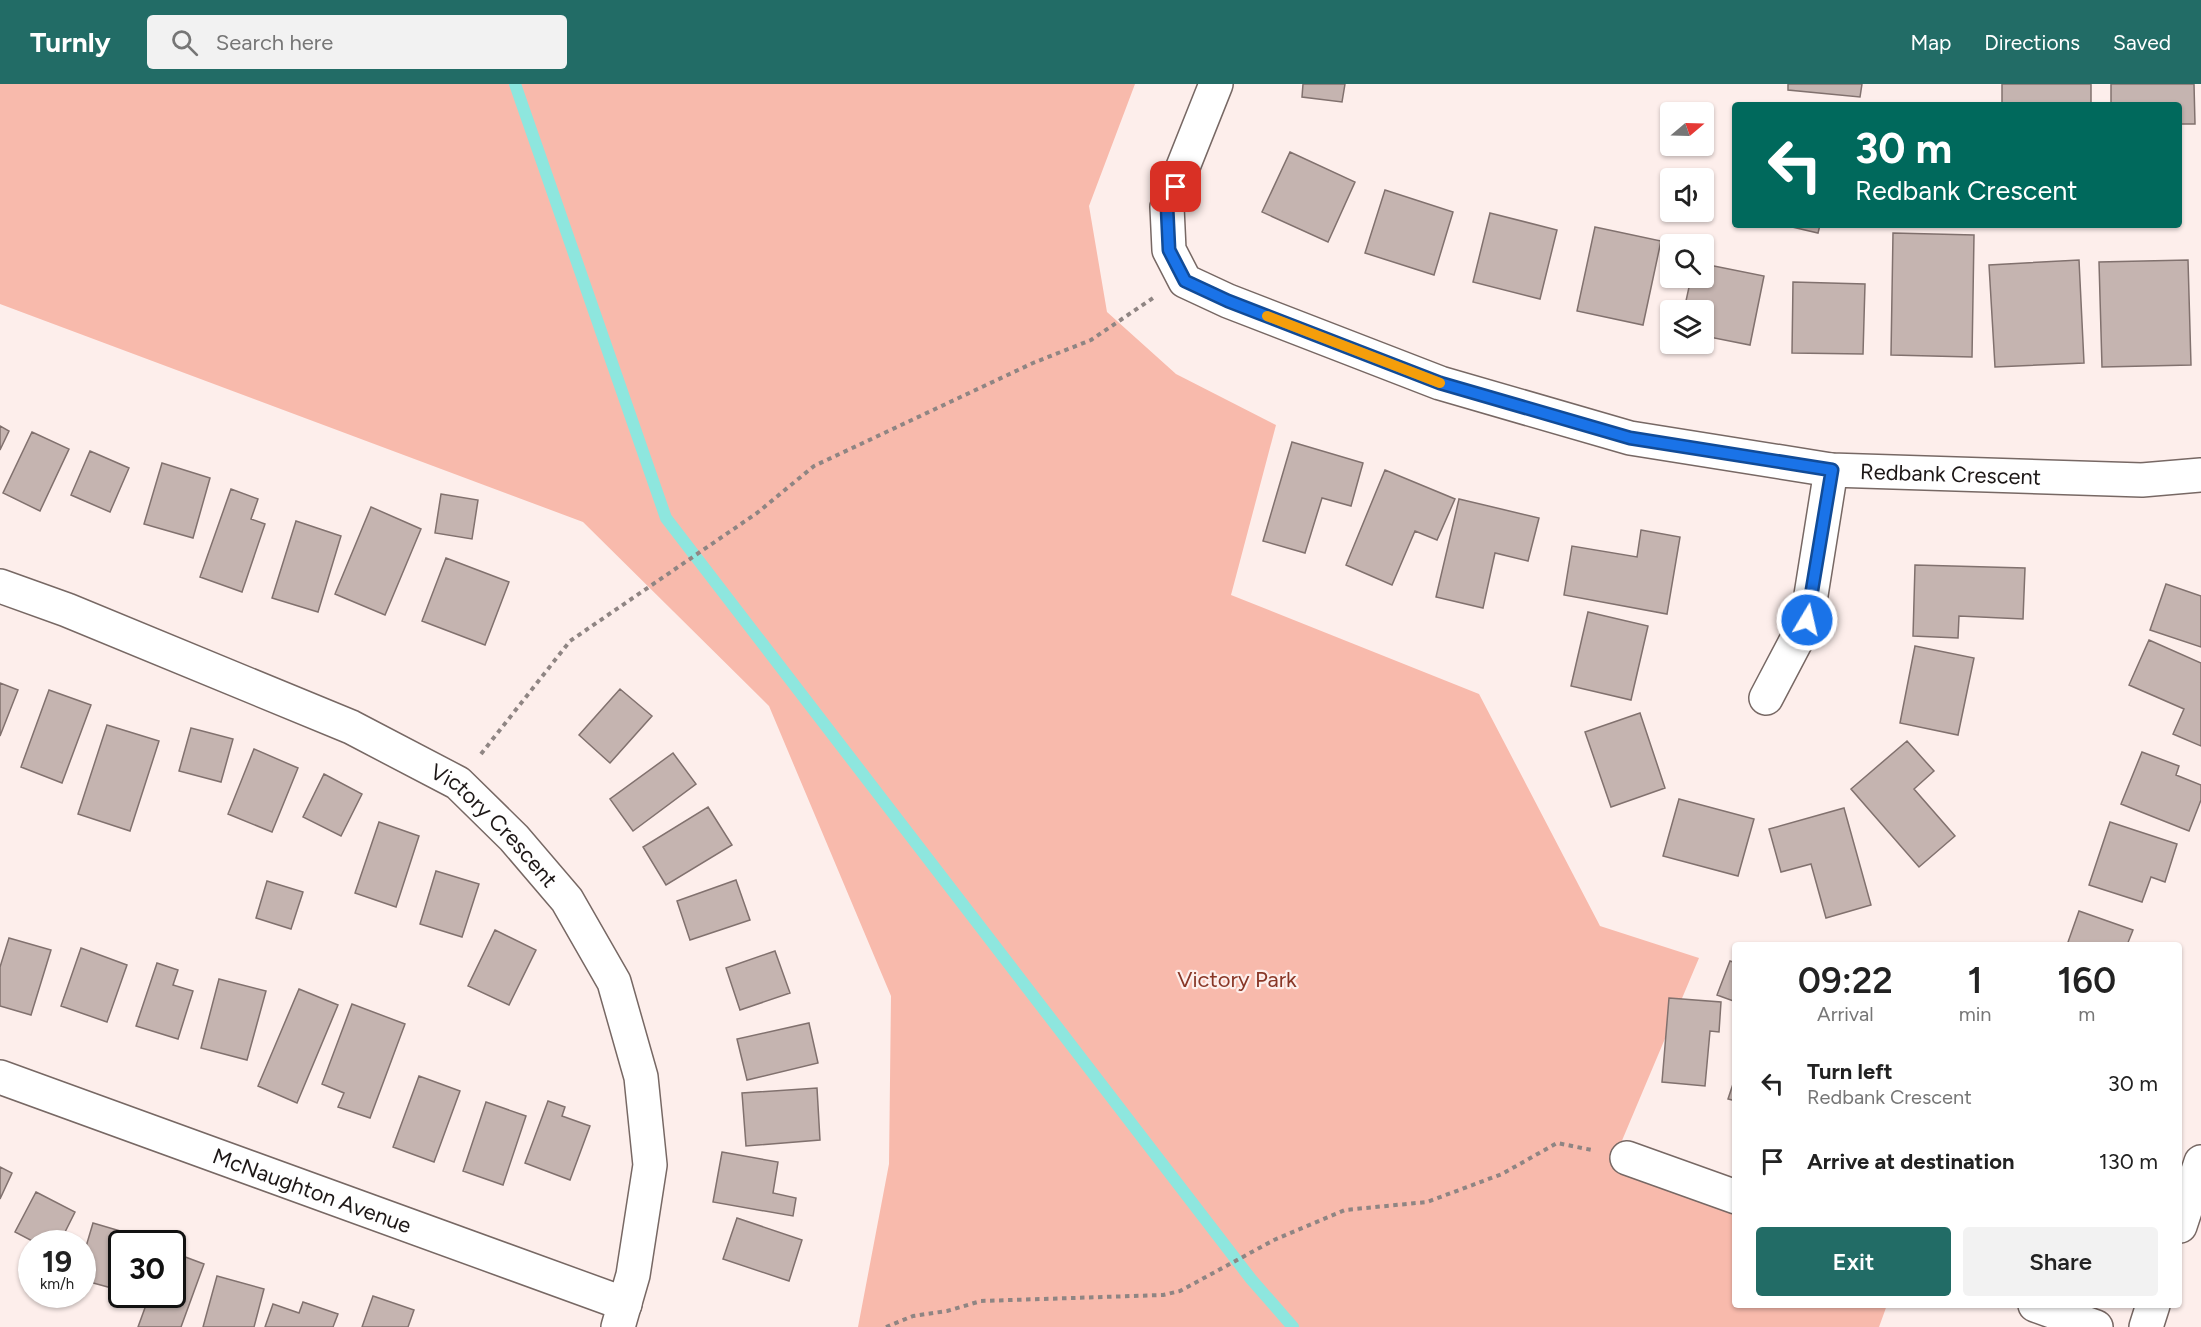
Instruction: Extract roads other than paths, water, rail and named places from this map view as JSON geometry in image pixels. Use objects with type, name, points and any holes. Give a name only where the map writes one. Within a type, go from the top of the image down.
[{"type":"street","name":"Redbank Crescent","points":[[1216,84],[1167,207],[1169,250],[1185,281],[1228,301],[1440,383],[1630,438],[1832,470],[2142,480],[2201,475]]},
{"type":"street","points":[[1766,698],[1807,620],[1832,470]]},
{"type":"street","name":"Victory Crescent","points":[[0,586],[67,610],[351,728],[458,783],[514,838],[567,900],[614,982],[641,1077],[650,1165],[633,1275],[621,1316]]},
{"type":"street","name":"McNaughton Avenue","points":[[0,1077],[621,1316]]},
{"type":"street","points":[[1627,1158],[1732,1196]]},
{"type":"street","points":[[2182,1220],[2201,1162]]},
{"type":"street","points":[[2043,1308],[2096,1327]]},
{"type":"street","points":[[2146,1327],[2152,1308]]},
{"type":"waterway","points":[[515,84],[666,518],[1251,1279],[1293,1327]]},
{"type":"park label","name":"Victory Park","points":[[1237,979]]}]
